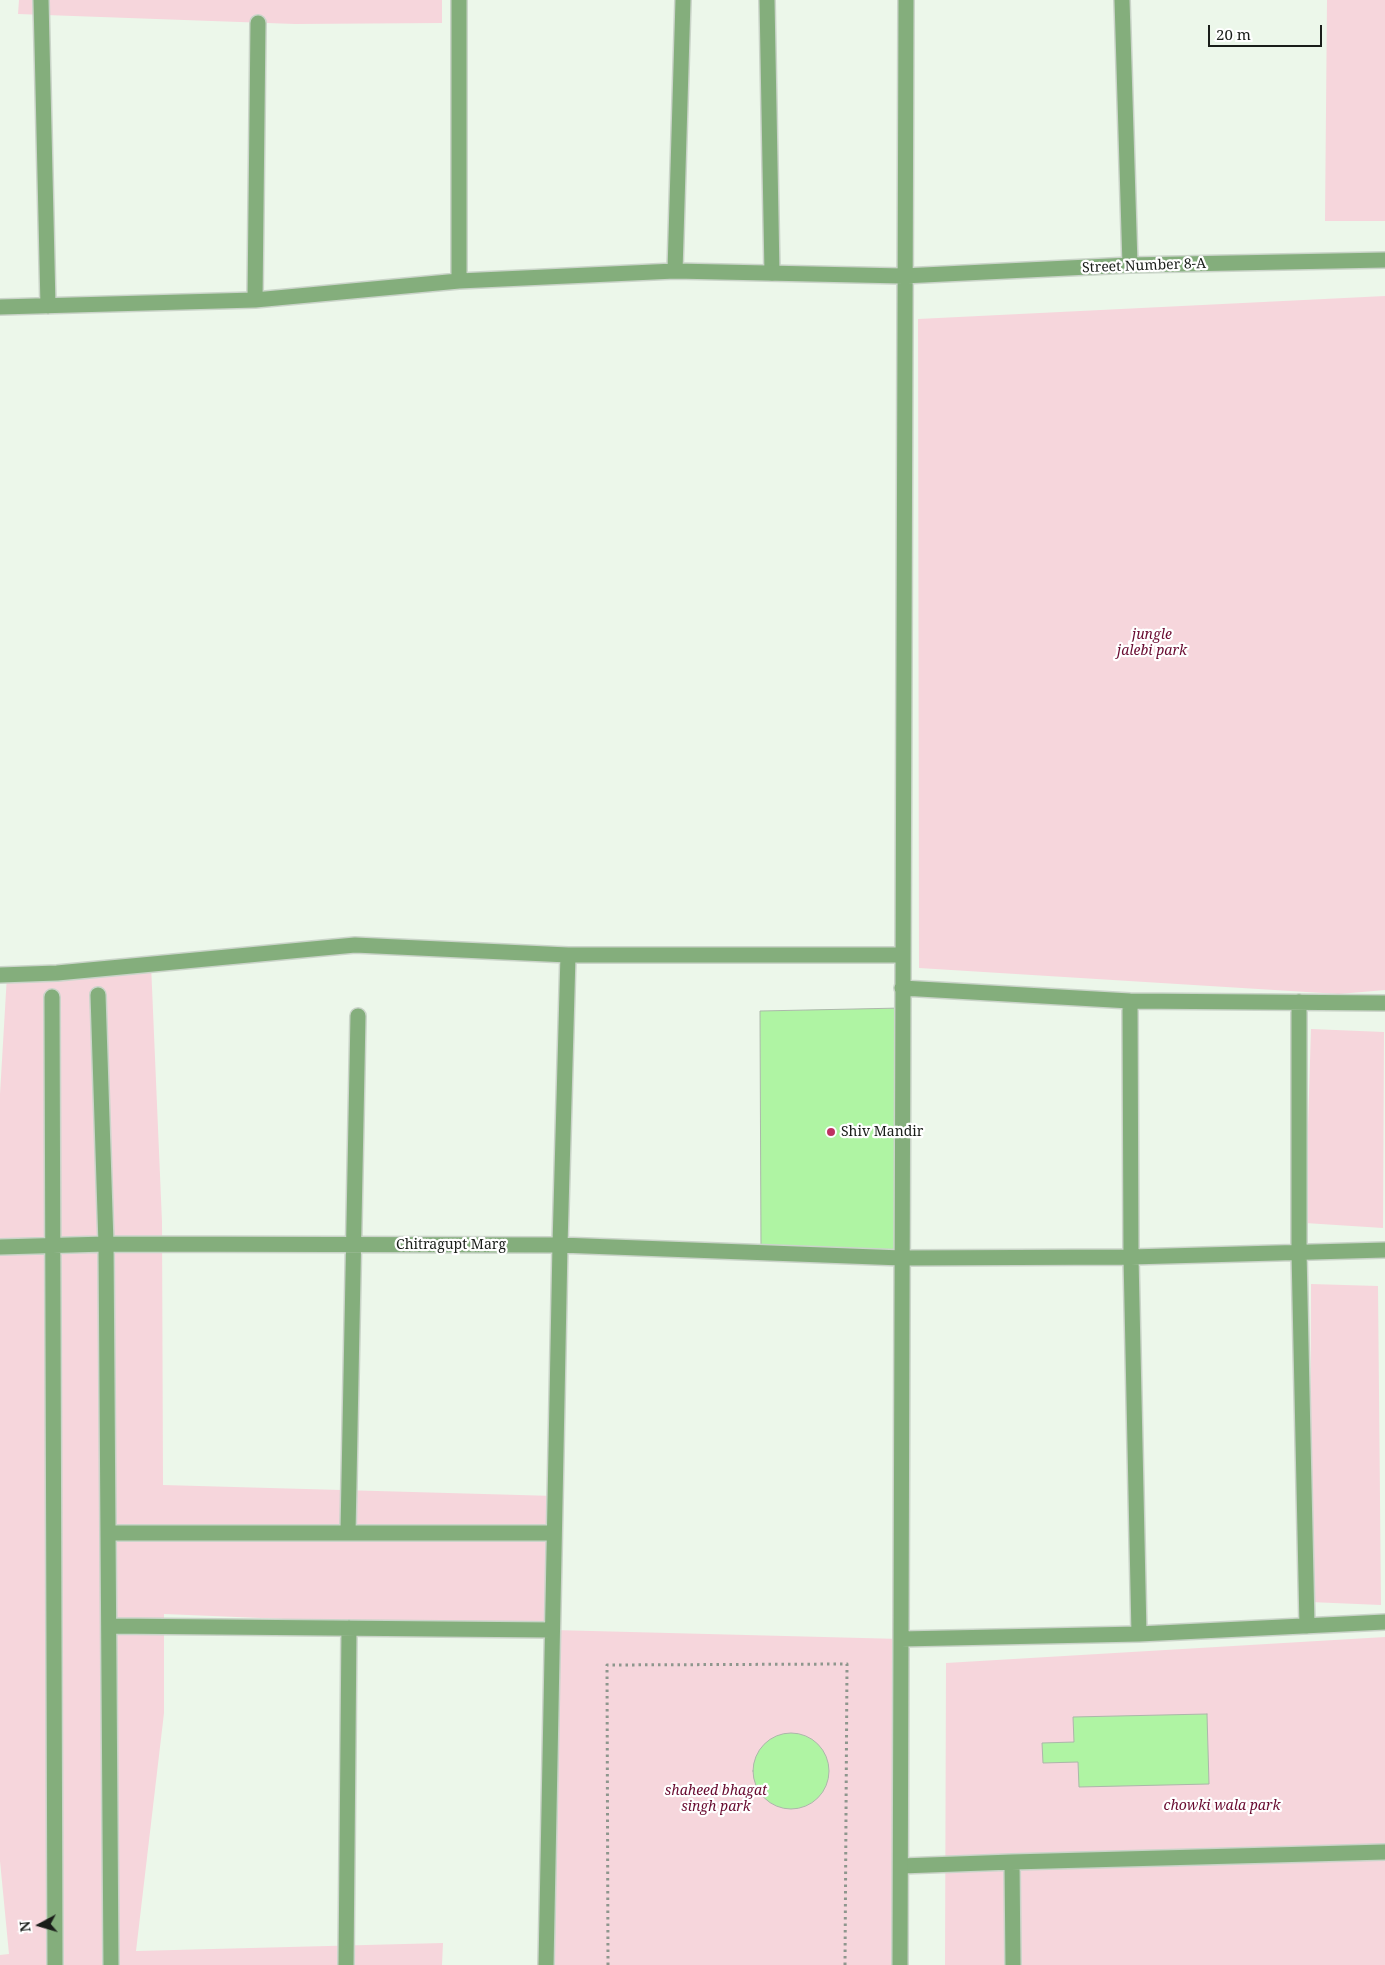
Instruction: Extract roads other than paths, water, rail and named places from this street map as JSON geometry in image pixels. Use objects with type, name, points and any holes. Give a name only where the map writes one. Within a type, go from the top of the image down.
[{"type":"street","points":[[41,0],[48,306]]},
{"type":"street","points":[[458,281],[459,0]]},
{"type":"street","points":[[675,271],[684,0]]},
{"type":"street","points":[[767,0],[772,273]]},
{"type":"street","points":[[900,1965],[906,0]]},
{"type":"street","points":[[1122,0],[1130,265]]},
{"type":"street","points":[[255,300],[258,22]]},
{"type":"street","name":"Street Number 8-A","points":[[0,307],[255,300],[458,281],[675,271],[904,276],[1130,265],[1385,260]]},
{"type":"street","points":[[0,975],[57,973],[355,945],[568,955],[902,955]]},
{"type":"street","points":[[546,1965],[560,1245],[568,955]]},
{"type":"street","points":[[902,988],[1130,1001],[1385,1003]]},
{"type":"street","points":[[98,995],[106,1244],[111,1965]]},
{"type":"street","points":[[52,997],[56,1965]]},
{"type":"street","points":[[1130,1001],[1131,1257],[1139,1634]]},
{"type":"street","points":[[1299,1002],[1299,1252],[1307,1626]]},
{"type":"street","points":[[348,1532],[358,1016]]},
{"type":"street","name":"Chitragupt Marg","points":[[0,1247],[106,1244],[560,1245],[902,1258],[1131,1257],[1385,1250]]},
{"type":"street","points":[[108,1533],[554,1533]]},
{"type":"street","points":[[901,1638],[1139,1634],[1385,1622]]},
{"type":"street","points":[[109,1626],[552,1630]]},
{"type":"street","points":[[346,1965],[349,1628]]},
{"type":"street","points":[[901,1866],[1385,1852]]},
{"type":"street","points":[[1012,1862],[1013,1965]]},
{"type":"place","name":"Shiv Mandir","points":[[831,1132]]},
{"type":"park label","name":"jungle jalebi park","points":[[1152,644]]},
{"type":"park label","name":"shaheed bhagat singh park","points":[[716,1799]]},
{"type":"park label","name":"chowki wala park","points":[[1222,1806]]}]
